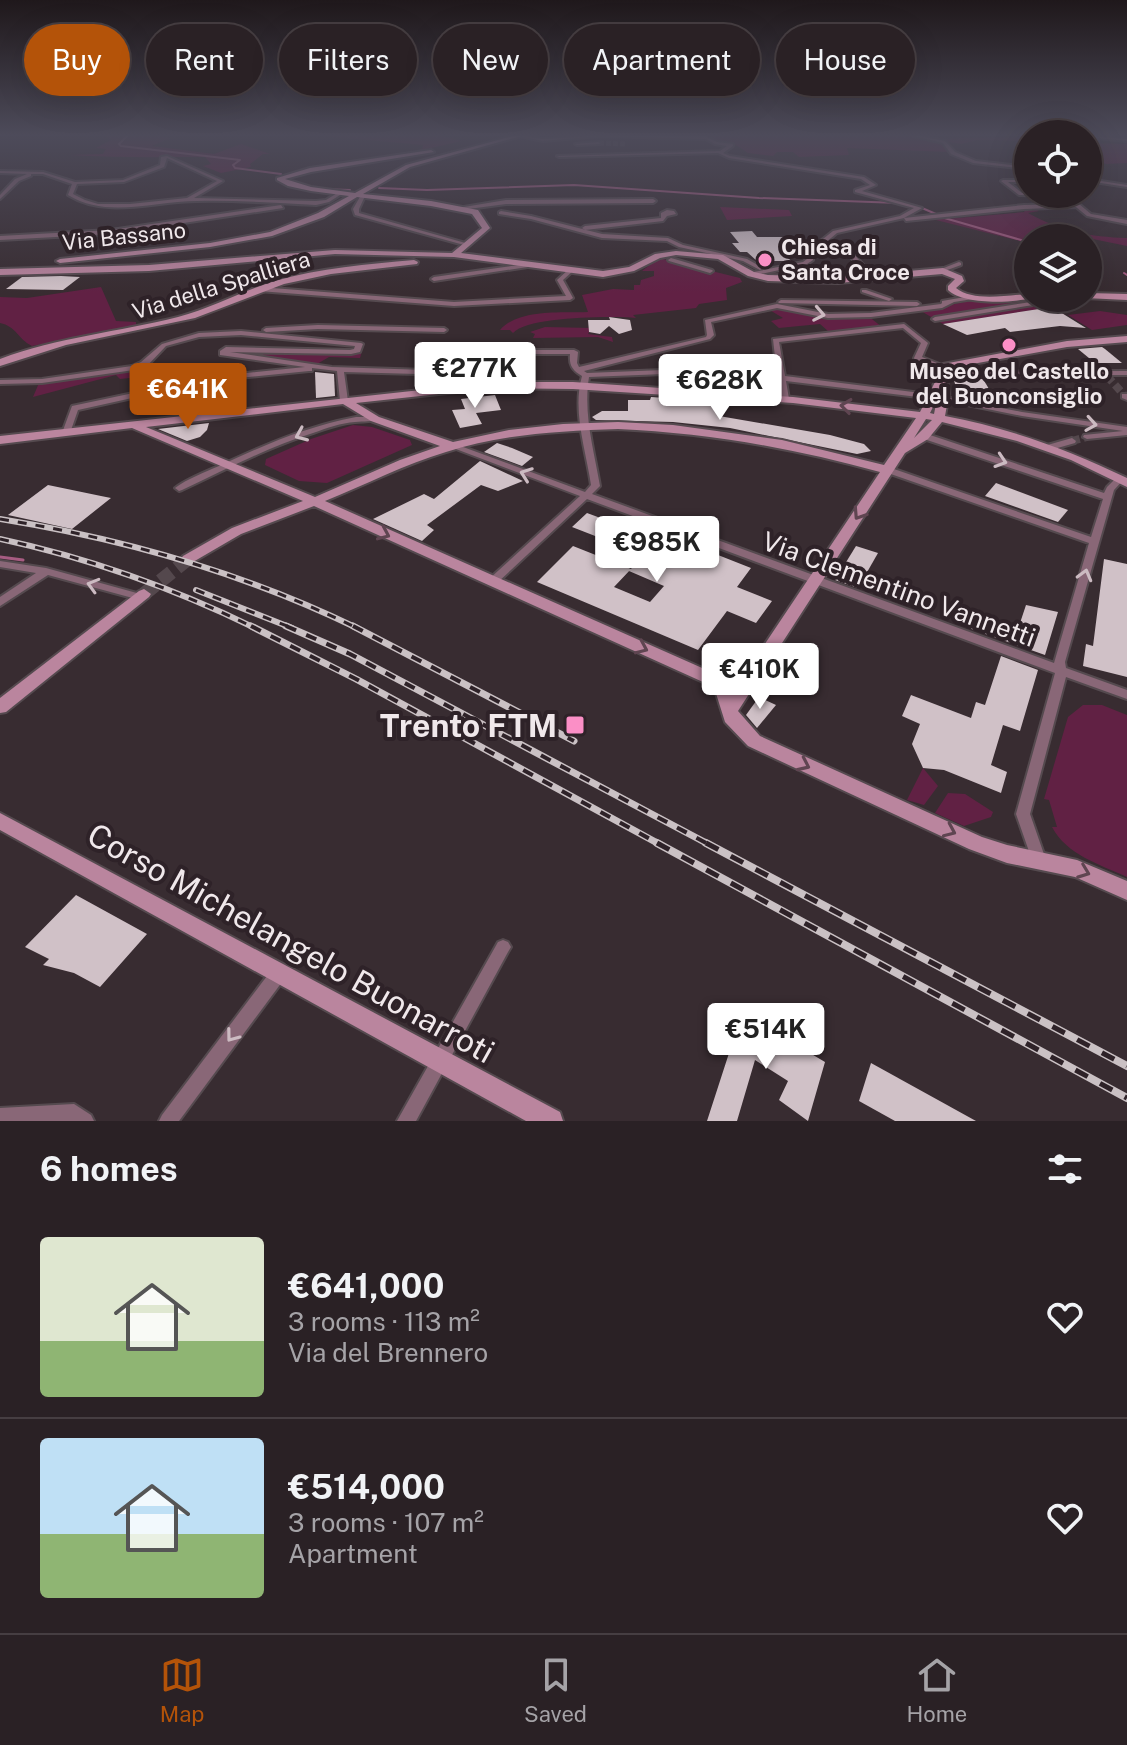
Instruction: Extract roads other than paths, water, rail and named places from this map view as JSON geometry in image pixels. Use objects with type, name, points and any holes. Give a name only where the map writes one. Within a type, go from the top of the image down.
[{"type":"main road","points":[[304,188],[376,196]]},
{"type":"main road","name":"Via Bassano","points":[[0,269],[254,238],[311,221],[370,188]]},
{"type":"main road","points":[[371,188],[365,193],[475,212],[486,228],[454,255]]},
{"type":"main road","points":[[0,269],[149,268],[321,252],[454,255],[571,270],[619,272],[669,257],[711,255],[751,274],[768,278],[836,280],[939,271],[957,275],[960,281],[952,285],[952,290],[971,298],[1014,299]]},
{"type":"main road","name":"Via della Spalliera","points":[[0,363],[33,350],[206,313],[259,289],[341,270],[454,255]]},
{"type":"main road","points":[[1102,296],[1127,297]]},
{"type":"main road","points":[[899,452],[927,437],[938,418],[941,374],[1067,344],[1126,340]]},
{"type":"main road","points":[[0,440],[344,401],[494,379],[528,384],[585,381],[614,388],[785,399],[938,418],[1047,448],[1123,481]]},
{"type":"main road","points":[[729,711],[938,397]]},
{"type":"main road","points":[[344,401],[375,419],[452,446]]},
{"type":"main road","points":[[154,433],[157,427],[171,421]]},
{"type":"main road","points":[[125,426],[154,433],[287,489],[721,683],[734,722],[754,741],[893,807],[1007,854],[1077,869],[1127,891]]},
{"type":"main road","points":[[188,559],[226,534],[452,446],[534,431],[668,429],[752,437],[888,470]]},
{"type":"main road","points":[[415,433],[428,444],[420,459]]},
{"type":"main road","points":[[287,489],[311,492],[343,490]]},
{"type":"main road","points":[[274,514],[290,501],[287,489]]},
{"type":"main road","points":[[0,707],[142,596]]},
{"type":"main road","name":"Corso Michelangelo Buonarroti","points":[[0,821],[551,1121]]},
{"type":"street","points":[[73,188],[70,195],[94,204],[187,200],[322,202],[341,193]]},
{"type":"street","points":[[187,200],[208,188]]},
{"type":"street","points":[[865,188],[857,191],[919,208],[892,219]]},
{"type":"street","points":[[359,196],[357,214],[466,244]]},
{"type":"street","points":[[461,208],[506,202],[653,201]]},
{"type":"street","points":[[0,238],[134,229],[243,214],[294,203]]},
{"type":"street","points":[[751,274],[809,261],[810,252],[835,232],[892,219],[1037,208]]},
{"type":"street","points":[[1080,208],[1089,215],[1124,221]]},
{"type":"street","points":[[501,213],[522,214],[611,237],[650,238],[682,244],[669,257],[710,271]]},
{"type":"street","points":[[584,229],[663,219],[665,215]]},
{"type":"street","points":[[684,246],[745,260],[760,268]]},
{"type":"street","points":[[850,253],[872,278]]},
{"type":"street","points":[[939,271],[959,264]]},
{"type":"street","points":[[434,279],[532,265]]},
{"type":"street","points":[[259,289],[446,304],[493,303],[570,298],[560,280],[571,270]]},
{"type":"street","points":[[864,291],[919,304]]},
{"type":"street","points":[[764,303],[795,300],[919,304],[971,298]]},
{"type":"street","points":[[577,370],[708,338],[711,335],[707,324],[711,319],[777,306],[821,316],[842,316],[917,310],[951,302]]},
{"type":"street","points":[[935,319],[1014,303]]},
{"type":"street","points":[[785,399],[775,340],[904,326],[925,343],[918,358],[941,374],[1127,373]]},
{"type":"street","points":[[0,382],[68,377],[140,366],[164,345],[187,337],[318,327],[444,330]]},
{"type":"street","points":[[241,333],[359,344],[357,350],[351,352],[229,349],[223,353],[336,369],[494,379],[499,352],[574,352],[573,363],[585,381],[587,428],[596,486],[492,582]]},
{"type":"street","points":[[336,369],[344,401]]},
{"type":"street","points":[[66,433],[75,408],[209,379],[287,370],[336,369]]},
{"type":"street","points":[[585,381],[619,373],[689,371],[783,378],[918,395]]},
{"type":"street","points":[[938,397],[1127,431]]},
{"type":"street","points":[[179,488],[330,424],[356,418],[375,419]]},
{"type":"street","points":[[1087,437],[1127,431]]},
{"type":"street","points":[[927,437],[1107,497]]},
{"type":"street","points":[[1047,448],[1072,441]]},
{"type":"street","name":"Via Clementino Vannetti","points":[[452,446],[1127,695]]},
{"type":"street","points":[[888,470],[1094,541]]},
{"type":"street","points":[[1039,860],[1023,814],[1061,672],[1059,662],[1107,497],[1113,484],[1123,481]]},
{"type":"street","points":[[0,564],[46,571],[142,596]]},
{"type":"street","points":[[0,602],[46,571]]},
{"type":"street","points":[[406,1121],[503,947]]},
{"type":"street","points":[[168,1121],[279,973]]},
{"type":"street","points":[[0,1117],[74,1113],[85,1121]]},
{"type":"waterway","points":[[387,188],[477,188]]},
{"type":"waterway","points":[[621,188],[899,203]]},
{"type":"waterway","points":[[323,189],[350,190]]},
{"type":"waterway","points":[[922,208],[936,214]]},
{"type":"waterway","points":[[941,217],[1014,238]]},
{"type":"waterway","points":[[0,557],[23,560]]},
{"type":"tunnel","points":[[1107,376],[1125,396]]},
{"type":"tunnel","points":[[1072,441],[1087,437]]},
{"type":"tunnel","points":[[144,594],[188,559]]},
{"type":"railway","points":[[0,519],[92,537],[183,560],[271,591],[356,627]]},
{"type":"railway","points":[[0,539],[66,555],[130,576],[255,628]]},
{"type":"railway","points":[[196,590],[292,628]]},
{"type":"railway","points":[[251,626],[255,628]]},
{"type":"railway","points":[[286,626],[350,654],[710,845]]},
{"type":"railway","points":[[356,627],[574,741]]},
{"type":"railway","points":[[255,628],[356,679],[661,845]]},
{"type":"railway","points":[[657,843],[1127,1098]]},
{"type":"railway","points":[[706,843],[1127,1066]]},
{"type":"place","name":"Chiesa di Santa Croce","points":[[765,260]]},
{"type":"place","name":"Museo del Castello del Buonconsiglio","points":[[1009,345]]},
{"type":"place","name":"Trento FTM","points":[[575,725]]}]
